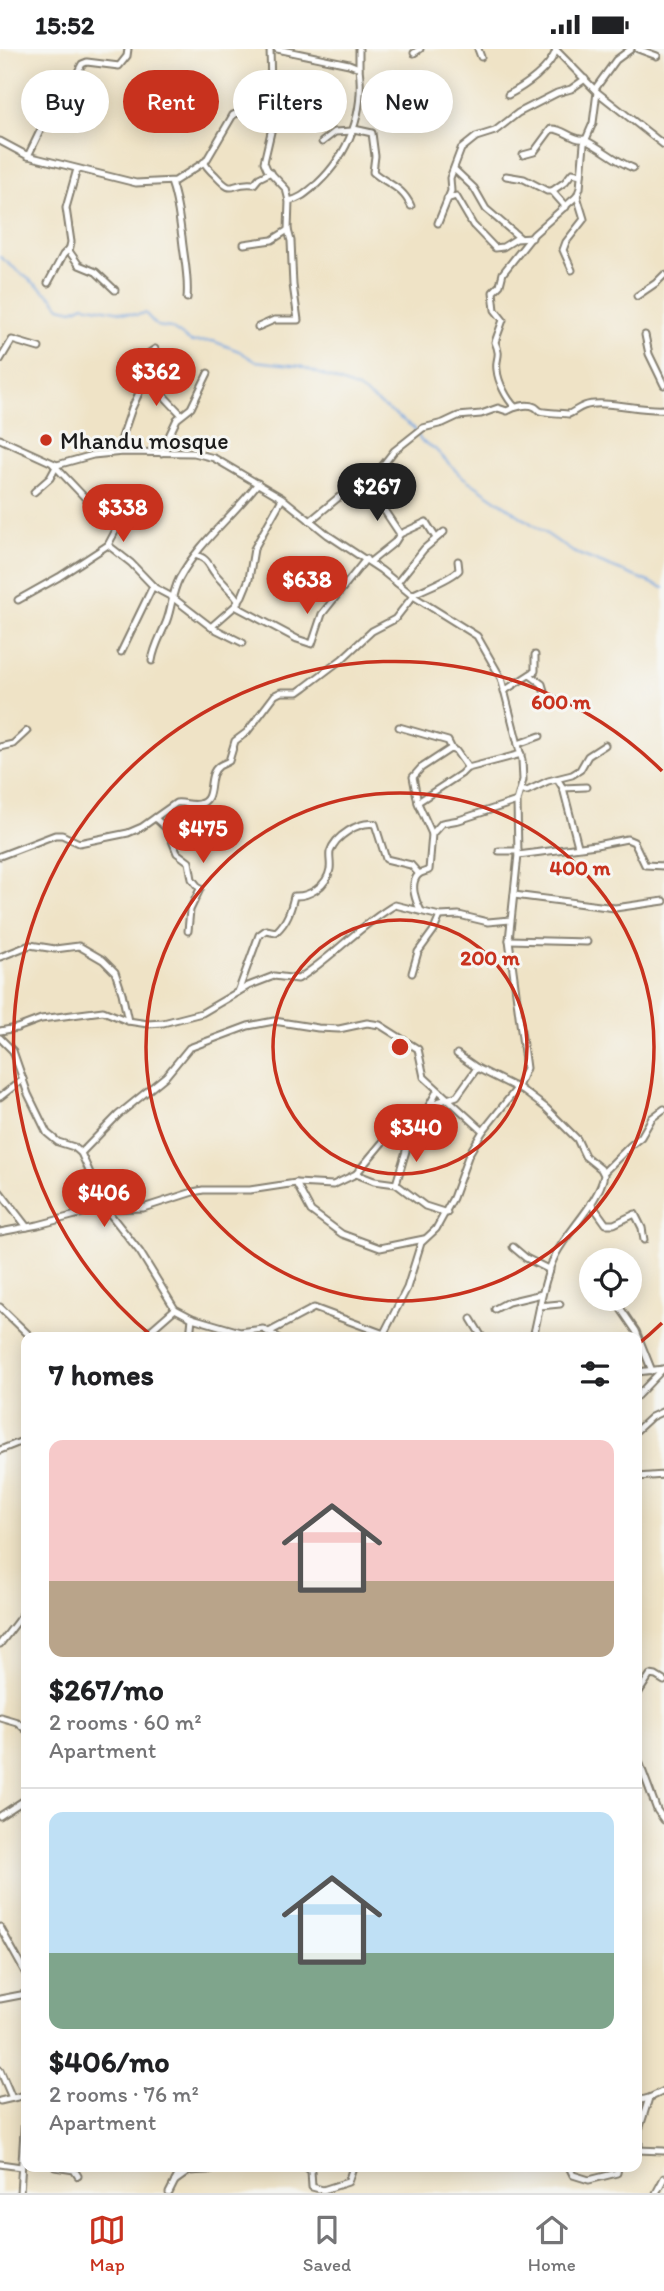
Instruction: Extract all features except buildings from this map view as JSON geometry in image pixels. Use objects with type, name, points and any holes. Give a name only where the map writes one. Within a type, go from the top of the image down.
[{"type":"street","points":[[28,156],[42,127],[59,108],[82,64],[87,62],[119,66],[127,57],[128,49]]},
{"type":"street","points":[[270,49],[270,70]]},
{"type":"street","points":[[277,49],[306,52],[359,68]]},
{"type":"street","points":[[289,201],[303,196],[327,174],[336,164],[354,130],[359,94],[359,49]]},
{"type":"street","points":[[478,49],[481,57]]},
{"type":"street","points":[[572,270],[563,250],[584,219],[577,196],[585,140],[593,123],[596,91],[616,60],[631,49]]},
{"type":"street","points":[[638,49],[657,56]]},
{"type":"street","points":[[508,95],[536,77],[556,50],[596,91],[664,145]]},
{"type":"street","points":[[438,223],[451,188],[451,175],[455,170],[459,152],[470,141],[495,131],[518,113],[557,93],[571,89],[585,79]]},
{"type":"street","points":[[0,141],[28,156],[136,183],[171,182],[204,162],[233,115]]},
{"type":"street","points":[[523,155],[534,152],[551,129],[585,140],[634,168]]},
{"type":"street","points":[[322,142],[335,132],[354,130],[372,133],[375,156],[373,172],[403,191],[411,206]]},
{"type":"street","points":[[258,327],[274,320],[298,320],[288,230],[289,201],[286,189],[264,162],[270,133]]},
{"type":"street","points":[[204,162],[223,186],[229,188],[240,184],[254,184],[271,172]]},
{"type":"street","points":[[48,283],[71,242],[66,208],[78,169]]},
{"type":"street","points":[[455,170],[474,188],[486,209],[520,238]]},
{"type":"street","points":[[506,176],[524,179],[552,191],[572,173],[581,175]]},
{"type":"street","points":[[171,182],[178,206],[189,274],[187,299]]},
{"type":"street","points":[[552,191],[566,207]]},
{"type":"street","points":[[447,199],[457,196],[473,225],[495,248],[520,238],[532,238]]},
{"type":"street","points":[[515,407],[497,372],[500,354],[495,342],[503,320],[495,310],[493,292],[500,285],[505,270],[532,238],[548,220],[577,196]]},
{"type":"street","points":[[244,244],[263,243],[283,236],[288,230]]},
{"type":"street","points":[[69,249],[79,265],[96,272],[115,290]]},
{"type":"street","points":[[637,296],[664,275]]},
{"type":"street","points":[[645,335],[649,354],[664,385]]},
{"type":"street","points":[[0,359],[12,340],[39,348]]},
{"type":"street","points":[[117,452],[144,382],[146,355],[155,349]]},
{"type":"street","points":[[161,453],[181,414],[191,408],[208,373]]},
{"type":"street","points":[[144,382],[161,393],[181,414]]},
{"type":"street","points":[[310,521],[331,503],[372,479],[394,451],[423,428],[458,416],[481,414],[498,408],[507,411],[515,407],[533,406],[541,412],[569,414],[585,405],[598,403],[643,410],[664,409]]},
{"type":"street","points":[[0,439],[55,465],[80,493],[117,523],[108,545],[19,600]]},
{"type":"street","points":[[55,465],[117,452],[194,453],[209,456],[282,499],[412,595],[477,636],[498,672],[521,754],[523,780],[517,801],[518,853],[509,940],[526,1063],[517,1088],[483,1131],[469,1154],[447,1213],[419,1247],[407,1288],[385,1332]]},
{"type":"street","points":[[34,492],[50,478],[55,465]]},
{"type":"street","points":[[152,661],[180,579],[195,555],[258,483]]},
{"type":"street","points":[[349,491],[368,503],[382,507],[400,534]]},
{"type":"street","points":[[211,627],[237,604],[249,579],[254,549],[282,499]]},
{"type":"street","points":[[195,555],[209,563],[216,575],[230,588],[237,604],[297,639],[312,644],[315,642],[322,614],[368,561],[395,542],[400,534],[426,522],[436,538]]},
{"type":"street","points":[[397,583],[444,531]]},
{"type":"street","points":[[108,545],[131,563],[153,586],[211,627],[243,643]]},
{"type":"street","points":[[0,856],[55,835],[62,835],[79,843],[128,833],[176,803],[194,805],[207,800],[216,769],[229,761],[235,741],[251,727],[275,695],[281,692],[298,692],[305,687],[372,631],[395,618],[412,595],[453,576],[459,570],[458,561]]},
{"type":"street","points":[[121,652],[153,586]]},
{"type":"street","points":[[505,691],[537,668],[535,655]]},
{"type":"street","points":[[530,675],[542,684],[545,694]]},
{"type":"street","points":[[399,727],[448,741],[467,768]]},
{"type":"street","points":[[0,747],[13,744],[27,731]]},
{"type":"street","points":[[518,744],[540,736]]},
{"type":"street","points":[[520,791],[527,791],[545,782],[577,773],[588,755],[605,745]]},
{"type":"street","points":[[432,834],[418,802],[413,779],[415,774],[441,753],[452,749]]},
{"type":"street","points":[[418,802],[465,772],[467,768],[521,754]]},
{"type":"street","points":[[558,780],[563,788],[577,843]]},
{"type":"street","points":[[563,788],[586,787]]},
{"type":"street","points":[[421,911],[414,897],[416,878],[429,870],[432,834],[435,828],[442,823],[517,801]]},
{"type":"street","points":[[155,818],[168,830],[177,853],[189,862],[192,879],[200,889],[190,910],[188,931]]},
{"type":"street","points":[[238,992],[260,935],[266,930],[276,932],[280,928],[292,909],[296,895],[302,897],[315,892],[329,874],[332,847],[352,828],[374,824],[386,859],[411,865],[419,874]]},
{"type":"street","points":[[499,851],[518,853],[577,843],[589,846],[630,839],[645,865],[664,866]]},
{"type":"street","points":[[514,895],[615,908],[664,901]]},
{"type":"street","points":[[0,1031],[41,1019],[80,1012],[107,1011],[128,1021],[155,1025],[202,1013],[238,992],[274,976],[298,979],[324,961],[357,931],[395,905],[440,916],[459,915],[488,922],[510,920]]},
{"type":"street","points":[[412,973],[418,952],[434,930],[440,916]]},
{"type":"street","points":[[509,940],[587,942]]},
{"type":"street","points":[[0,957],[30,945],[55,949],[75,946],[82,948],[103,960],[115,972],[128,1021]]},
{"type":"street","points":[[81,1153],[118,1115],[166,1076],[189,1048],[263,1022],[274,1021],[332,1029],[346,1029],[367,1023],[384,1026],[418,1049],[423,1073],[437,1091],[483,1131]]},
{"type":"street","points":[[0,1038],[13,1051],[47,1133],[58,1142],[74,1147],[81,1153],[106,1208],[140,1252],[176,1309],[192,1318],[240,1332],[263,1329],[269,1332],[316,1308],[373,1332]]},
{"type":"street","points":[[457,1054],[546,1108],[577,1139],[586,1156],[604,1172]]},
{"type":"street","points":[[431,1104],[449,1100],[464,1089],[477,1068]]},
{"type":"street","points":[[0,1097],[23,1079]]},
{"type":"street","points":[[396,1184],[412,1131],[437,1091]]},
{"type":"street","points":[[534,1332],[542,1294],[556,1254],[601,1186],[604,1172],[641,1137],[652,1118],[664,1109]]},
{"type":"street","points":[[0,1232],[106,1208],[143,1208],[192,1192],[250,1190],[296,1183],[333,1185],[356,1174],[386,1138],[394,1137],[407,1144]]},
{"type":"street","points":[[356,1174],[374,1181],[396,1184],[425,1206],[447,1213]]},
{"type":"street","points":[[296,1183],[311,1211],[342,1234],[380,1248],[424,1239]]},
{"type":"street","points":[[0,1192],[27,1227]]},
{"type":"street","points":[[591,1203],[606,1224],[614,1224],[635,1214],[644,1240]]},
{"type":"street","points":[[513,1247],[526,1258],[550,1270]]},
{"type":"street","points":[[495,1309],[508,1302],[542,1294]]},
{"type":"street","points":[[540,1306],[560,1304]]},
{"type":"street","points":[[0,1307],[26,1332]]},
{"type":"street","points":[[149,1332],[176,1309]]},
{"type":"street","points":[[622,1311],[636,1332]]},
{"type":"street","points":[[191,1332],[192,1318]]},
{"type":"street","points":[[471,1319],[479,1332]]},
{"type":"street","points":[[642,1346],[652,1371]]},
{"type":"street","points":[[642,1372],[664,1369]]},
{"type":"street","points":[[642,1391],[664,1369]]},
{"type":"street","points":[[642,1425],[664,1411]]},
{"type":"street","points":[[0,1450],[20,1442]]},
{"type":"street","points":[[642,1477],[664,1475]]},
{"type":"street","points":[[0,1644],[21,1617]]},
{"type":"street","points":[[642,1687],[648,1677],[653,1675],[663,1679]]},
{"type":"street","points":[[0,1717],[21,1726]]},
{"type":"street","points":[[642,1770],[657,1810],[664,1820]]},
{"type":"street","points":[[0,1816],[21,1806]]},
{"type":"street","points":[[0,1927],[21,1965]]},
{"type":"street","points":[[0,1999],[21,1995]]},
{"type":"street","points":[[0,2070],[12,2098]]},
{"type":"street","points":[[642,2100],[664,2091]]},
{"type":"street","points":[[0,2101],[21,2098]]},
{"type":"street","points":[[642,2120],[649,2098]]},
{"type":"street","points":[[642,2150],[664,2151]]},
{"type":"street","points":[[0,2164],[21,2165]]},
{"type":"street","points":[[20,2193],[22,2172]]},
{"type":"street","points":[[75,2172],[78,2176]]},
{"type":"street","points":[[169,2193],[179,2172]]},
{"type":"street","points":[[175,2181],[188,2172]]},
{"type":"street","points":[[311,2172],[312,2187],[323,2190],[348,2182],[351,2172]]},
{"type":"street","points":[[572,2172],[573,2175],[589,2180],[617,2172]]},
{"type":"street","points":[[656,2193],[664,2178]]},
{"type":"waterway","points":[[0,257],[52,297],[60,307],[73,310],[84,305],[137,315],[145,313],[157,326],[171,328],[191,342],[213,341],[239,351],[255,361],[300,366],[358,389],[414,428],[421,441],[434,448],[460,475],[573,552],[664,588]]},
{"type":"place","name":"Mhandu mosque","points":[[46,440]]}]
